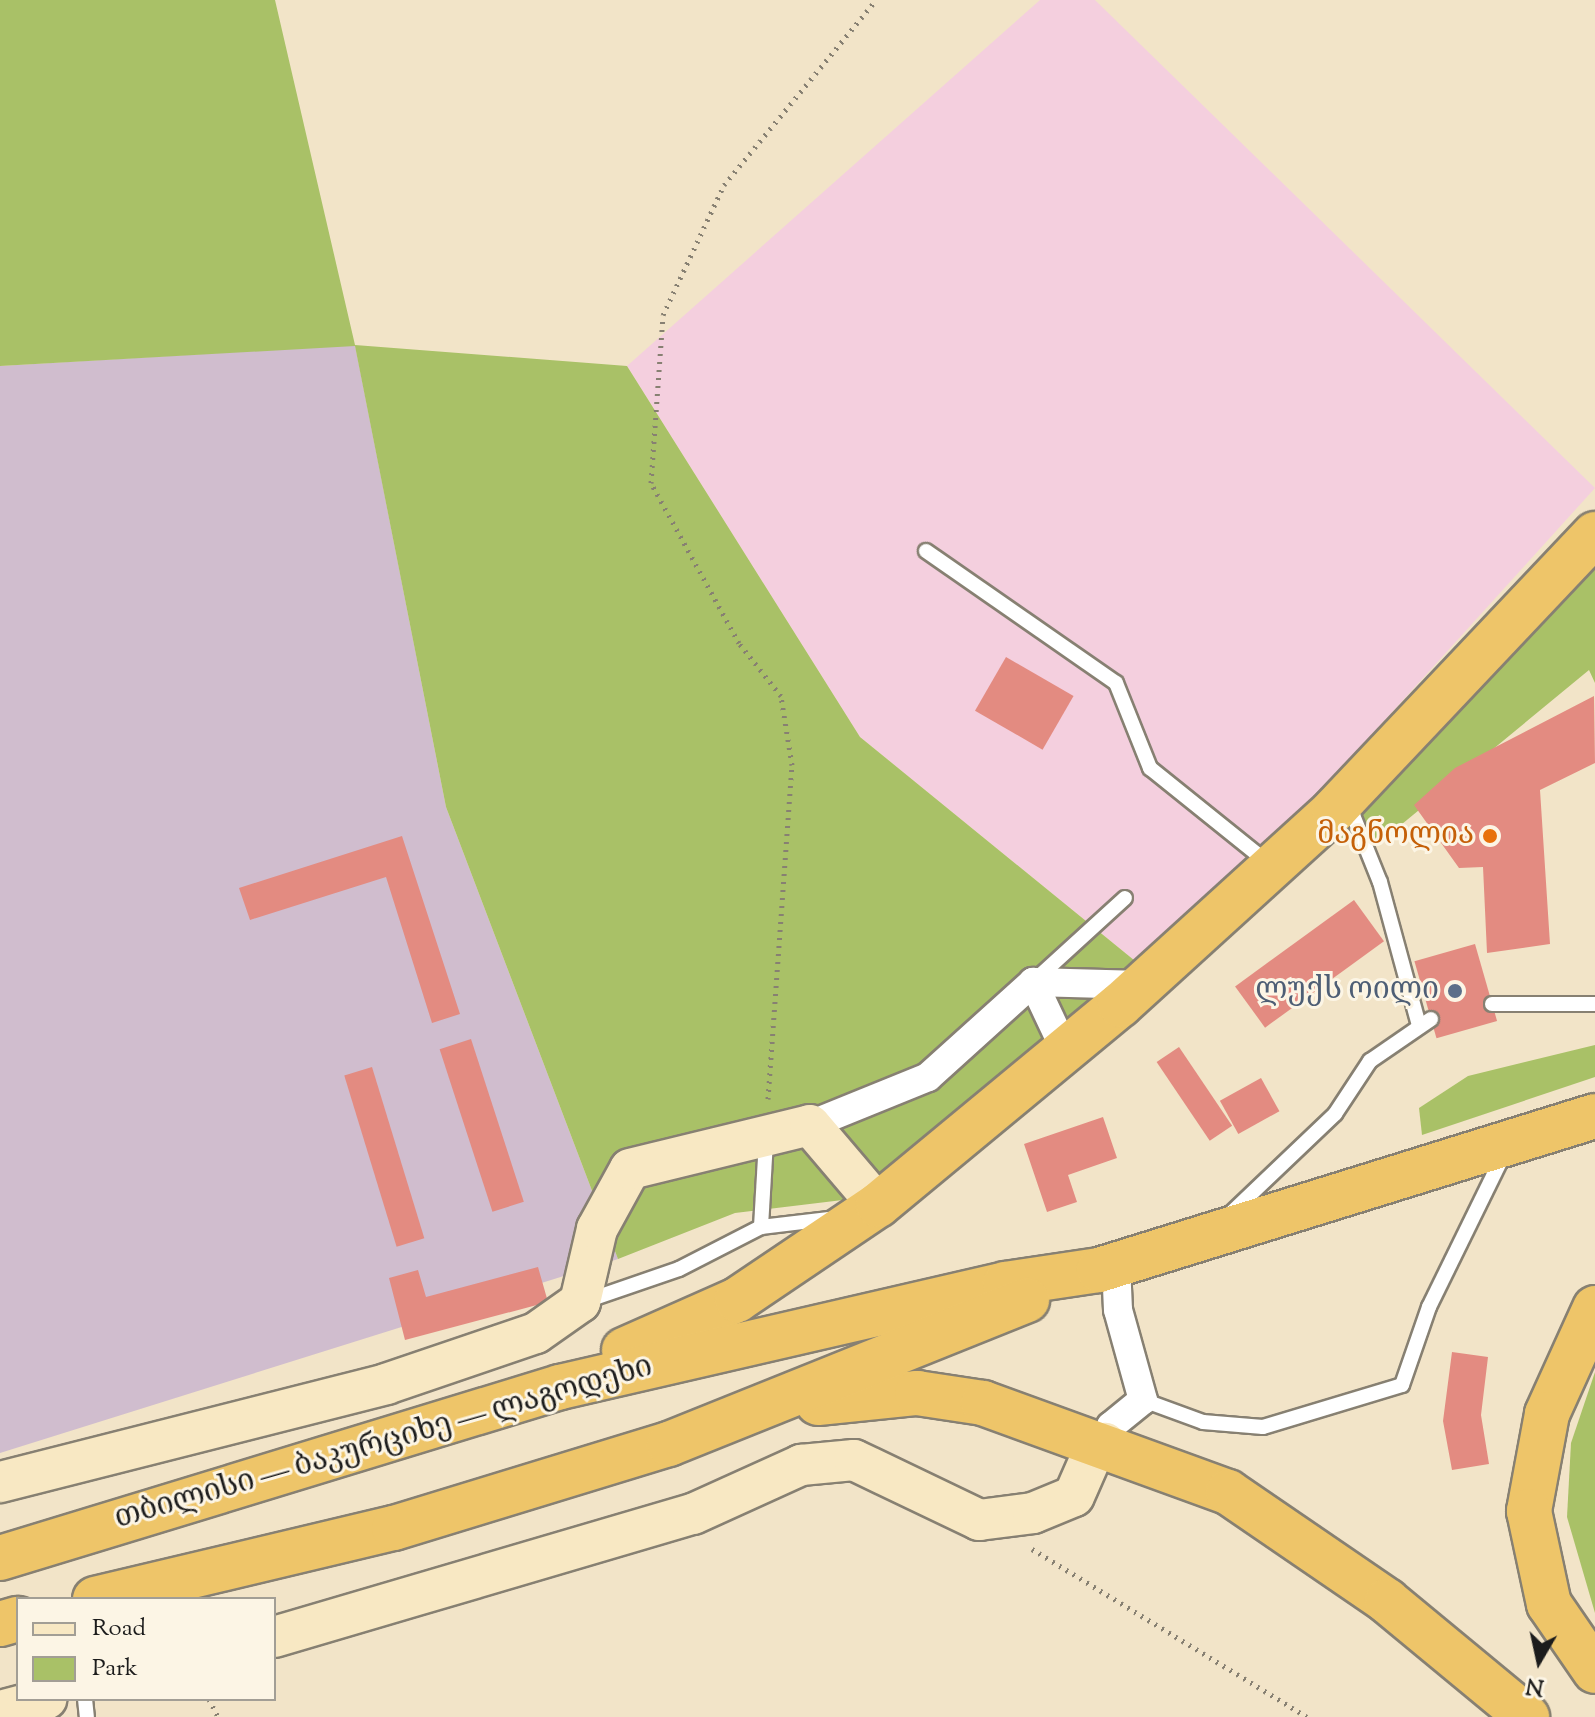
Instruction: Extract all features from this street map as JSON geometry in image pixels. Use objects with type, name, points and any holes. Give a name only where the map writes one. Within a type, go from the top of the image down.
[{"type":"highway","points":[[560,1387],[601,1359],[737,1300],[868,1212],[1065,1050],[1142,985],[1334,810],[1595,534]]},
{"type":"highway","name":"თბილისი — ბაკურციხე — ლაგოდეხი","points":[[103,1597],[394,1528],[669,1444],[1108,1268],[1595,1116]]},
{"type":"highway","name":"თბილისი — ბაკურციხე — ლაგოდეხი","points":[[1509,1144],[1595,1128]]},
{"type":"highway","name":"თბილისი — ბაკურციხე — ლაგოდეხი","points":[[0,1558],[560,1387],[1005,1284],[1108,1268]]},
{"type":"highway","points":[[1595,1308],[1547,1414],[1529,1511],[1549,1604],[1595,1671]]},
{"type":"highway","points":[[669,1444],[827,1401],[917,1393],[983,1403],[1105,1443],[1228,1492],[1387,1601],[1527,1717]]},
{"type":"street","points":[[0,1482],[386,1384],[536,1333],[580,1302],[597,1229],[630,1169],[766,1132],[810,1125],[928,1077],[1033,982],[1142,985]]},
{"type":"street","points":[[1033,982],[1065,1050]]},
{"type":"street","points":[[810,1125],[868,1212]]},
{"type":"street","points":[[276,1636],[693,1514],[801,1465],[854,1460],[979,1520],[1033,1513],[1074,1496],[1092,1455],[1105,1443],[1111,1426],[1143,1400],[1108,1268]]},
{"type":"street","points":[[0,1711],[38,1701]]},
{"type":"lane","points":[[926,551],[1116,683],[1150,768],[1274,867]]},
{"type":"lane","points":[[1203,1238],[1298,1153],[1370,1061],[1424,1021],[1380,882],[1353,815],[1334,810]]},
{"type":"lane","points":[[1033,982],[1125,898]]},
{"type":"lane","points":[[1492,1004],[1595,1004]]},
{"type":"lane","points":[[761,1227],[766,1132]]},
{"type":"lane","points":[[1143,1400],[1203,1422],[1263,1427],[1402,1385],[1429,1307],[1509,1144]]},
{"type":"lane","points":[[580,1302],[679,1269],[761,1227],[868,1212]]},
{"type":"path","points":[[766,1132],[792,765],[781,696],[739,643],[651,483],[663,315],[724,185],[876,0]]},
{"type":"path","points":[[979,1520],[1099,1585],[1307,1717]]},
{"type":"shaded area","points":[[1040,0],[1095,0],[1595,488],[1318,794],[1140,965],[860,737],[627,366]]},
{"type":"shaded area","points":[[355,345],[446,807],[618,1259],[0,1453],[0,366]]},
{"type":"green space","points":[[0,0],[275,0],[355,345],[627,366],[860,737],[1140,965],[851,1199],[735,1213],[618,1259],[446,807],[355,346],[0,366]]},
{"type":"green space","points":[[1595,512],[1595,683],[1589,670],[1379,843],[1298,833]]},
{"type":"green space","points":[[1595,1045],[1595,1077],[1422,1135],[1419,1108],[1468,1076]]},
{"type":"green space","points":[[1595,1372],[1595,1613],[1567,1517],[1571,1443]]},
{"type":"building","points":[[1006,657],[1074,696],[1043,750],[975,711]]},
{"type":"building","name":"მაგნოლია","points":[[1594,696],[1595,763],[1540,790],[1550,944],[1487,953],[1483,867],[1459,868],[1414,805],[1455,768]]},
{"type":"building","points":[[402,836],[460,1014],[432,1023],[386,877],[250,920],[239,888]]},
{"type":"building","points":[[1354,900],[1384,941],[1265,1028],[1235,986]]},
{"type":"building","name":"ლუქს ოილი","points":[[1475,944],[1497,1021],[1436,1038],[1414,961]]},
{"type":"building","points":[[471,1039],[524,1202],[492,1212],[440,1049]]},
{"type":"building","points":[[1179,1047],[1232,1126],[1210,1141],[1157,1062]]},
{"type":"building","points":[[372,1067],[424,1238],[397,1247],[344,1075]]},
{"type":"building","points":[[1261,1078],[1279,1111],[1238,1134],[1220,1101]]},
{"type":"building","points":[[1103,1117],[1117,1158],[1068,1175],[1077,1202],[1047,1212],[1024,1144]]},
{"type":"building","points":[[538,1267],[548,1302],[405,1340],[389,1278],[418,1270],[426,1297]]},
{"type":"building","points":[[1452,1352],[1488,1357],[1481,1415],[1489,1464],[1452,1470],[1443,1421]]},
{"type":"place","name":"მაგნოლია","points":[[1490,836]]},
{"type":"place","name":"ლუქს ოილი","points":[[1455,991]]}]
